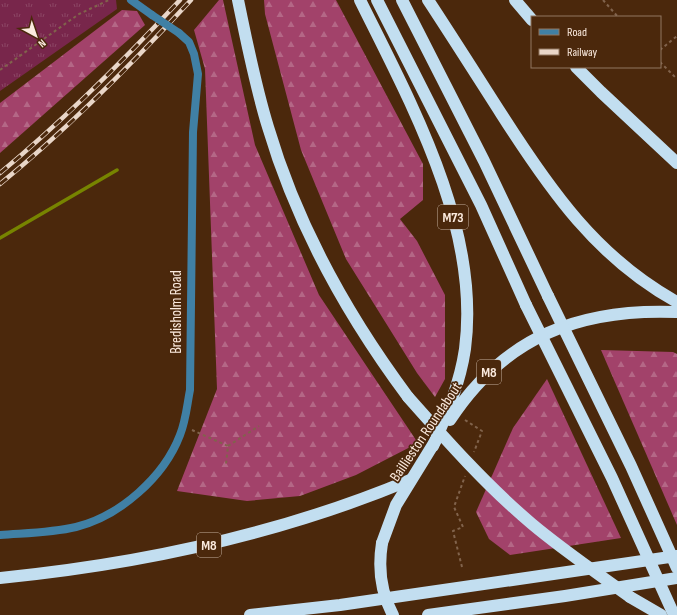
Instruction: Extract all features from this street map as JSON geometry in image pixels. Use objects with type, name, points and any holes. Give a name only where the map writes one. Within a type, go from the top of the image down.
[{"type":"highway","points":[[238,0],[253,74],[268,128],[287,182],[340,294],[383,363],[408,397],[470,464],[531,523],[600,576],[661,615]]},
{"type":"highway","name":"M73","points":[[360,0],[410,103],[434,160],[450,204],[460,246],[467,298],[465,348],[460,378],[452,403],[432,446]]},
{"type":"highway","name":"M73","points":[[377,0],[477,198],[526,305],[612,478],[674,615]]},
{"type":"highway","points":[[402,0],[484,161],[631,466],[677,568]]},
{"type":"highway","points":[[428,0],[526,152],[579,224],[626,269],[677,302]]},
{"type":"highway","points":[[514,0],[531,19]]},
{"type":"highway","points":[[577,68],[677,163]]},
{"type":"highway","name":"Baillieston Roundabout","points":[[393,615],[382,586],[380,567],[382,543],[396,506],[410,480],[432,446],[471,392],[506,357],[526,344],[561,327],[581,321],[631,312],[677,312]]},
{"type":"highway","name":"M8","points":[[0,578],[124,563],[226,541],[335,508],[410,480]]},
{"type":"highway","points":[[250,615],[340,605],[677,556]]},
{"type":"highway","points":[[428,615],[565,596],[677,578]]},
{"type":"street","name":"Bredisholm Road","points":[[0,535],[61,530],[95,520],[112,512],[138,493],[156,474],[179,437],[183,426],[190,390],[193,132],[198,74],[195,58],[189,42],[179,33],[131,0]]},
{"type":"path","points":[[0,70],[79,14],[109,0]]},
{"type":"path","points":[[603,0],[617,16]]},
{"type":"path","points":[[661,49],[677,36]]},
{"type":"path","points":[[661,63],[677,79]]},
{"type":"path","points":[[183,426],[228,446]]},
{"type":"path","points":[[228,446],[259,426]]},
{"type":"path","points":[[226,464],[228,446]]},
{"type":"path","points":[[453,531],[462,567]]},
{"type":"green space","points":[[0,0],[116,0],[117,9],[0,91]]},
{"type":"green space","points":[[219,0],[223,0],[255,145],[319,295],[418,443],[356,475],[300,496],[247,501],[177,491],[217,389],[205,69],[194,30]]},
{"type":"green space","points":[[264,0],[336,0],[423,164],[423,200],[400,219],[417,241],[445,295],[445,379],[435,397],[417,373],[346,259],[301,150],[265,14]]},
{"type":"green space","points":[[122,10],[137,11],[145,25],[0,153],[0,103]]},
{"type":"green space","points":[[601,350],[673,352],[677,354],[677,525]]},
{"type":"green space","points":[[547,379],[621,538],[510,555],[489,539],[476,512],[513,428]]},
{"type":"waterway","points":[[0,238],[117,170]]},
{"type":"railway","points":[[0,173],[93,90],[180,0]]},
{"type":"railway","points":[[0,184],[51,141],[99,95],[191,0]]}]
